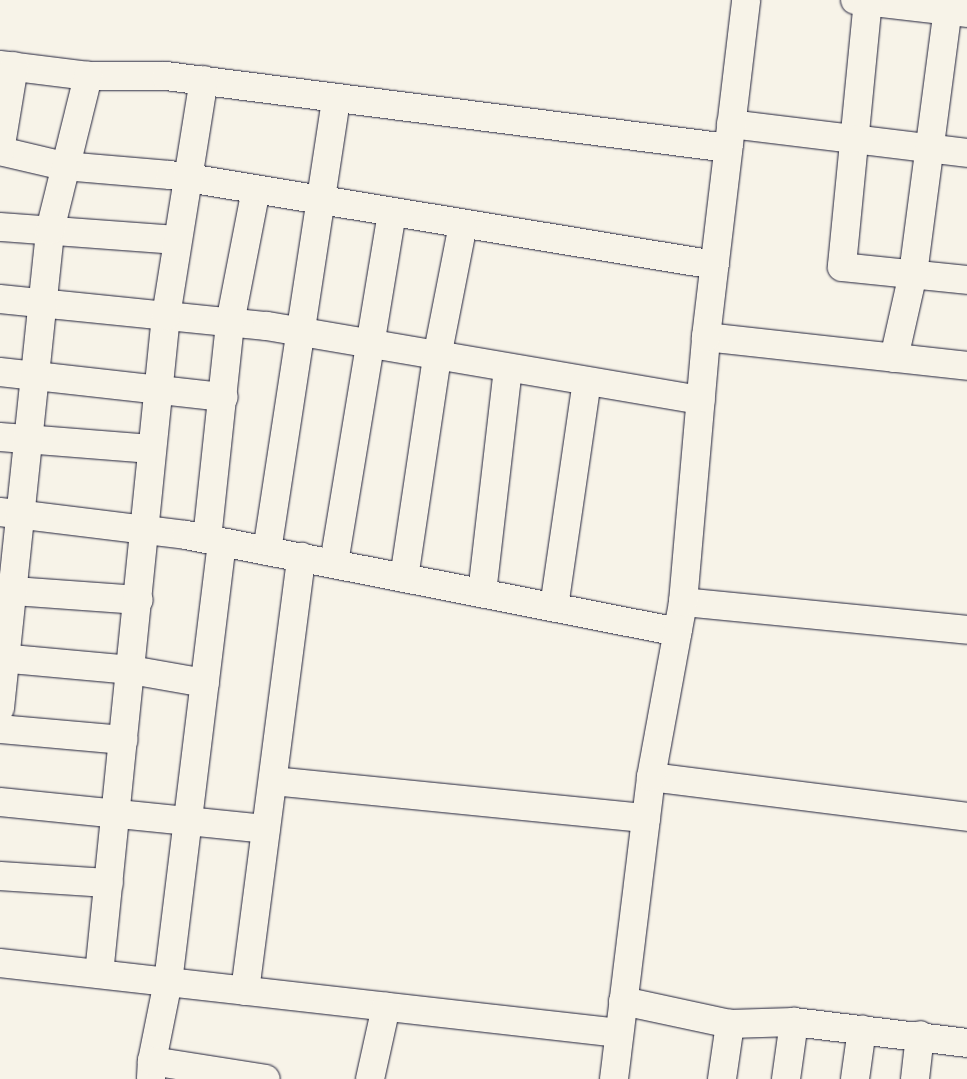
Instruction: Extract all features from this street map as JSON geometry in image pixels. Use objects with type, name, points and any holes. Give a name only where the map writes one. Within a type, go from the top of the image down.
[{"type":"street","points":[[614,1079],[651,778],[683,602],[706,337],[746,0]]},
{"type":"street","points":[[894,358],[913,274],[931,148],[955,8],[864,0],[842,267],[913,274],[967,280]]},
{"type":"street","points":[[715,264],[500,227],[463,225],[392,214],[321,199],[186,178],[64,166],[0,151],[7,66],[88,76],[204,80],[336,98],[729,136],[854,138],[967,152]]},
{"type":"street","points":[[0,708],[13,438],[34,376],[50,230],[64,166],[88,76]]},
{"type":"street","points":[[99,974],[139,600],[166,316],[186,178],[204,80]]},
{"type":"street","points":[[267,551],[336,98]]},
{"type":"street","points":[[256,189],[230,322],[205,683],[168,982],[151,1070],[266,1079]]},
{"type":"street","points":[[334,564],[392,214]]},
{"type":"street","points":[[404,578],[437,357],[463,225]]},
{"type":"street","points":[[0,227],[177,240]]},
{"type":"street","points":[[0,299],[230,322],[300,332],[437,357],[701,400]]},
{"type":"street","points":[[706,337],[967,366]]},
{"type":"street","points":[[482,593],[508,368]]},
{"type":"street","points":[[0,372],[224,397]]},
{"type":"street","points":[[554,607],[587,381]]},
{"type":"street","points":[[13,438],[152,449]]},
{"type":"street","points":[[10,512],[215,541],[678,632]]},
{"type":"street","points":[[246,991],[301,557]]},
{"type":"street","points":[[6,590],[139,600]]},
{"type":"street","points":[[683,602],[967,630]]},
{"type":"street","points":[[2,658],[131,670],[205,683]]},
{"type":"street","points":[[0,729],[124,740]]},
{"type":"street","points":[[651,778],[967,817]]},
{"type":"street","points":[[272,781],[646,818]]},
{"type":"street","points":[[0,802],[266,829]]},
{"type":"street","points":[[0,876],[109,883]]},
{"type":"street","points":[[0,963],[619,1033]]},
{"type":"street","points":[[623,1001],[730,1024],[794,1022],[920,1035],[967,1043]]},
{"type":"street","points":[[370,1079],[386,1006]]},
{"type":"street","points":[[786,1079],[794,1022]]},
{"type":"street","points":[[722,1079],[730,1024]]},
{"type":"street","points":[[855,1079],[862,1029]]},
{"type":"street","points":[[915,1079],[920,1035]]}]
